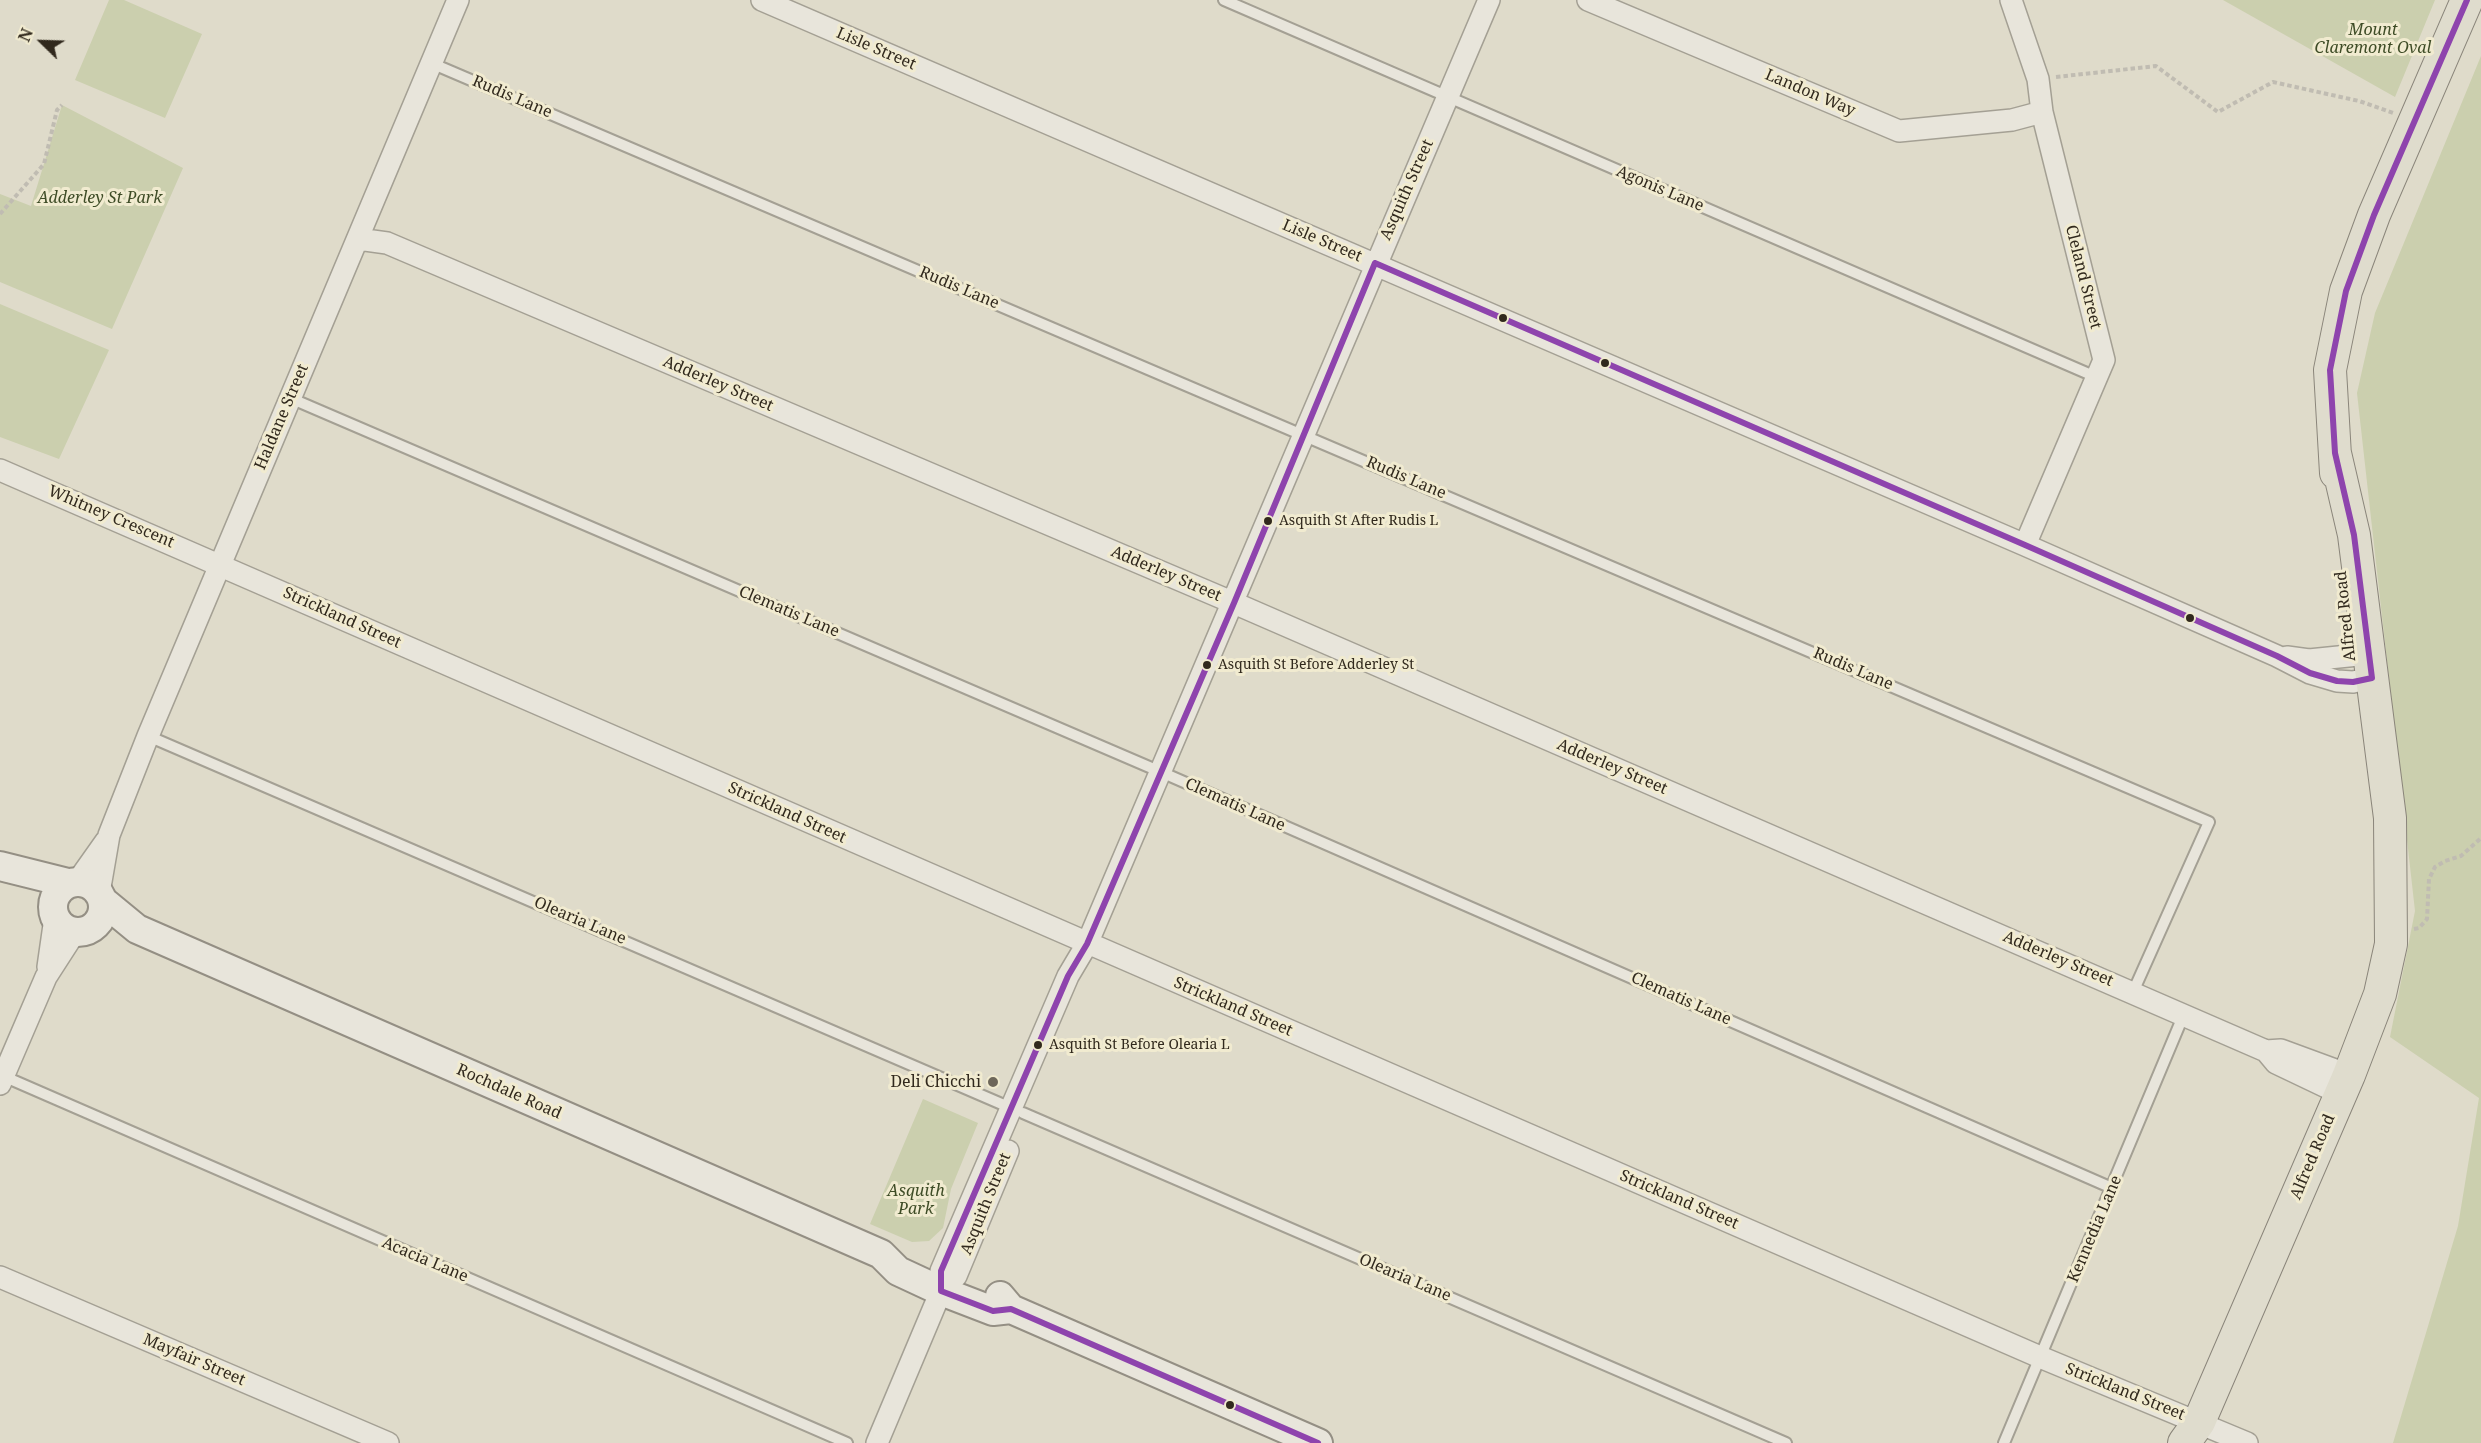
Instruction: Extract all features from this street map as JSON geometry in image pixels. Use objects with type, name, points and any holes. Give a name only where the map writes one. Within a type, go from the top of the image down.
[{"type":"main road","name":"Alfred Road","points":[[2193,1436],[2345,1085],[2379,994],[2391,944],[2392,883],[2375,816],[2361,667],[2338,536],[2336,453],[2330,370],[2346,291],[2374,214],[2467,0]]},
{"type":"main road","points":[[5,868],[78,905]]},
{"type":"main road","name":"Rochdale Road","points":[[78,905],[881,1254],[906,1255],[946,1279],[999,1295],[1011,1309],[1318,1443]]},
{"type":"street","name":"Haldane Street","points":[[2,1080],[109,835],[148,736],[458,0]]},
{"type":"street","name":"Lisle Street","points":[[762,0],[2025,544],[2277,656],[2310,673],[2333,680],[2361,667]]},
{"type":"street","name":"Asquith Street","points":[[877,1443],[1017,1111],[1079,983],[1087,944],[1234,603],[1375,263],[1489,0]]},
{"type":"street","name":"Landon Way","points":[[1588,0],[1617,6],[1899,131],[2012,120],[2042,112]]},
{"type":"street","name":"Cleland Street","points":[[2011,0],[2038,79],[2042,112],[2104,360],[2025,544]]},
{"type":"street","name":"Adderley Street","points":[[358,239],[387,243],[1234,603],[2266,1051],[2281,1050],[2345,1085]]},
{"type":"street","name":"Whitney Crescent","points":[[0,470],[221,565]]},
{"type":"street","name":"Strickland Street","points":[[221,565],[2040,1357],[2193,1436],[2247,1443]]},
{"type":"street","name":"Mayfair Street","points":[[0,1277],[388,1443]]},
{"type":"lane","name":"Agonis Lane","points":[[1224,0],[2096,377]]},
{"type":"lane","name":"Rudis Lane","points":[[431,63],[2209,822],[2133,992]]},
{"type":"lane","name":"Clematis Lane","points":[[290,398],[1161,772],[2112,1188]]},
{"type":"lane","name":"Olearia Lane","points":[[148,736],[1786,1443]]},
{"type":"lane","name":"Kennedia Lane","points":[[2004,1443],[2184,1014]]},
{"type":"lane","name":"Acacia Lane","points":[[2,1080],[847,1443]]},
{"type":"path","points":[[2038,79],[2156,66],[2218,112],[2273,82],[2359,101],[2414,122]]},
{"type":"path","points":[[0,214],[44,164],[57,110],[62,105]]},
{"type":"path","points":[[2391,927],[2407,931],[2419,928],[2427,919],[2429,879],[2435,867],[2461,856],[2481,838]]},
{"type":"green space","points":[[109,0],[124,0],[202,34],[165,118],[75,80]]},
{"type":"green space","name":"Mount Claremont Oval","points":[[2223,0],[2435,0],[2395,97]]},
{"type":"green space","points":[[2481,56],[2481,1443],[2393,1443],[2458,1226],[2479,1098],[2390,1037],[2415,911],[2357,393],[2375,313]]},
{"type":"green space","name":"Adderley St Park","points":[[62,105],[183,168],[112,329],[0,282],[0,194],[31,206]]},
{"type":"green space","points":[[0,304],[109,350],[59,459],[0,437]]},
{"type":"green space","name":"Asquith Park","points":[[923,1099],[978,1123],[951,1189],[943,1228],[929,1241],[912,1242],[870,1224]]},
{"type":"transit line","points":[[1375,263],[2025,545],[2277,656],[2310,673],[2337,681],[2353,682],[2372,678],[2354,535],[2335,453],[2330,370],[2346,291],[2374,215],[2467,0]]},
{"type":"transit line","points":[[1318,1443],[1011,1309],[993,1311],[941,1291],[941,1271],[1068,976],[1087,944],[1234,603],[1375,263]]},
{"type":"place","name":"Asquith St After Rudis L","points":[[1268,521]]},
{"type":"place","name":"Asquith St Before Adderley St","points":[[1207,665]]},
{"type":"place","name":"Asquith St Before Olearia L","points":[[1038,1045]]},
{"type":"place","name":"Deli Chicchi","points":[[993,1082]]}]
